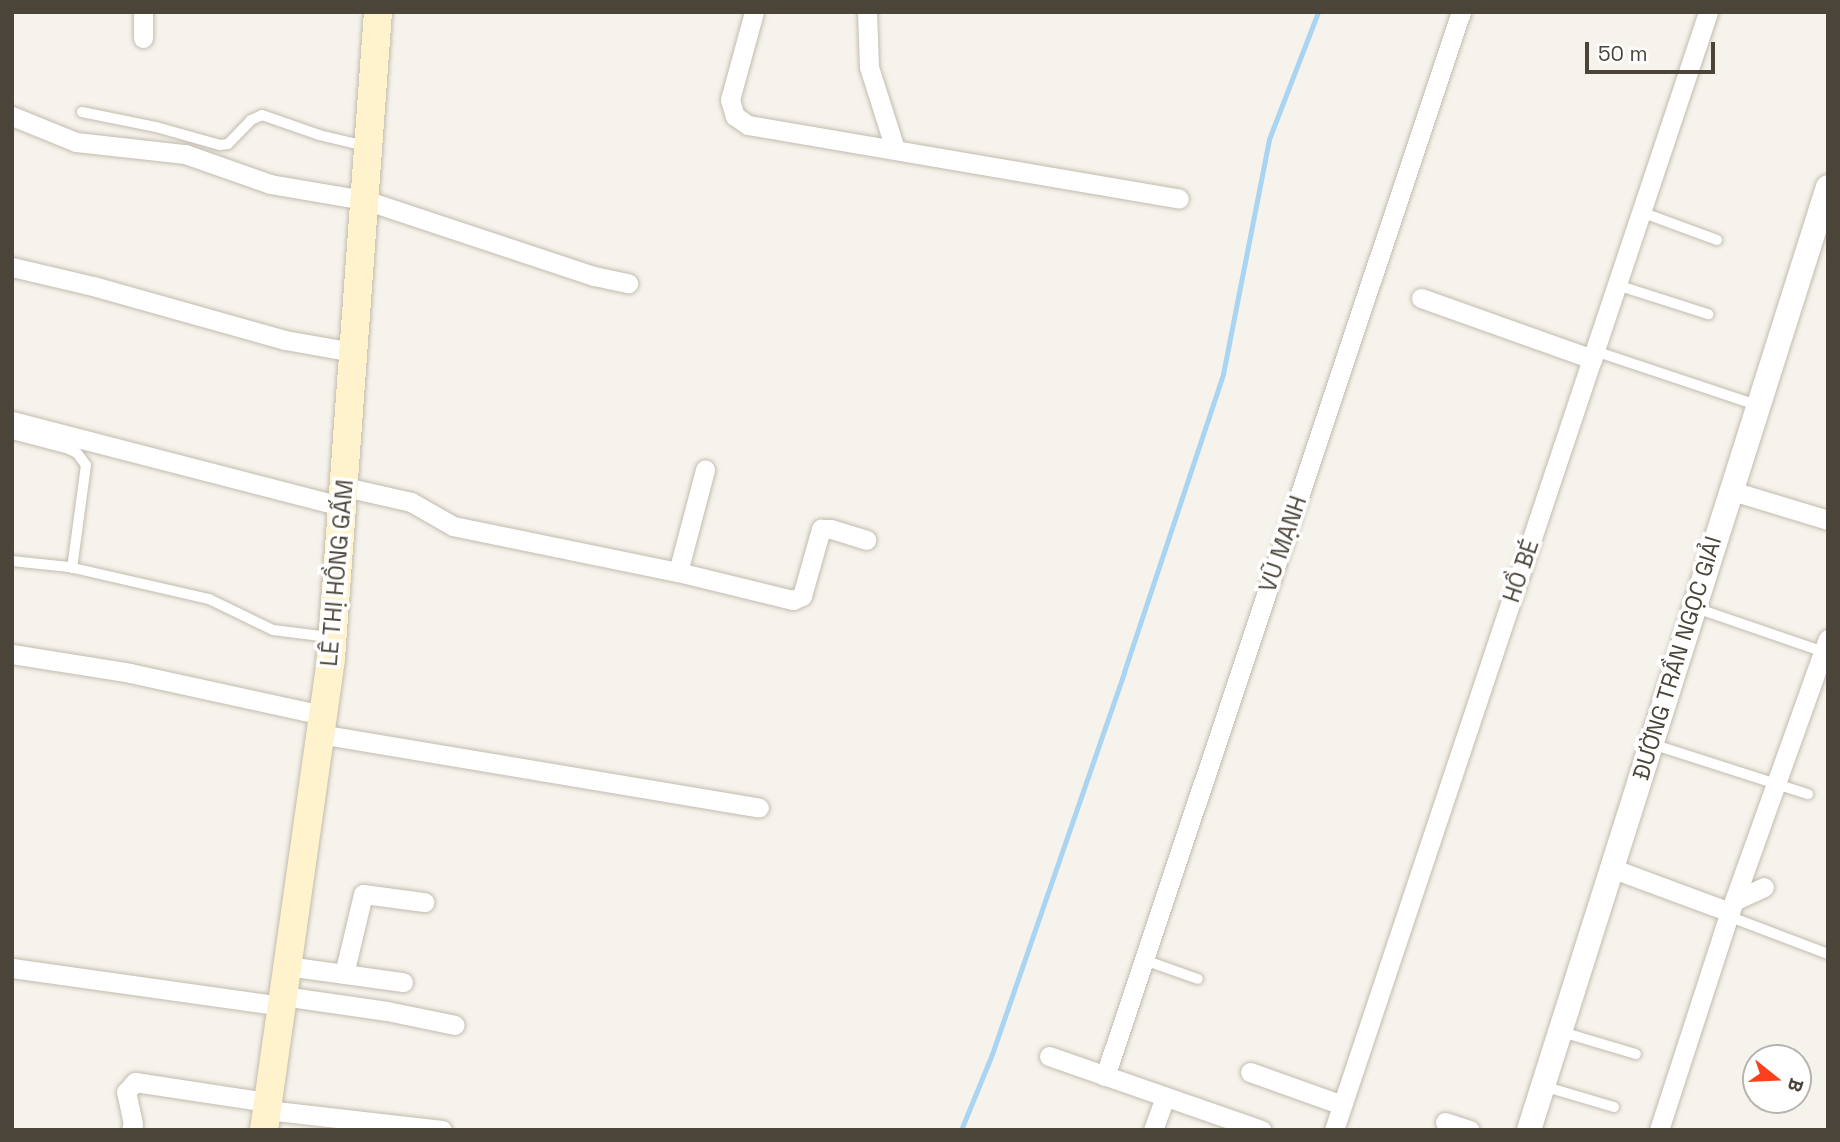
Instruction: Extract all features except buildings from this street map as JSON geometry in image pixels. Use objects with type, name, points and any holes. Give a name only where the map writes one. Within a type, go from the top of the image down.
[{"type":"main road","name":"LÊ THỊ HỒNG GẤM","points":[[266,1114],[333,637],[379,12]]},
{"type":"street","points":[[143,12],[143,38]]},
{"type":"street","points":[[754,12],[730,100],[741,122],[1179,199]]},
{"type":"street","points":[[867,12],[869,67],[895,149]]},
{"type":"street","name":"VŨ MẠNH","points":[[1105,1076],[1461,12]]},
{"type":"street","name":"HỒ BÉ","points":[[1334,1130],[1708,12]]},
{"type":"street","points":[[12,116],[76,142],[186,154],[270,184],[365,200],[594,276],[628,283]]},
{"type":"street","name":"ĐƯỜNG TRẦN NGỌC GIẢI","points":[[1529,1130],[1562,1032],[1729,490],[1828,187]]},
{"type":"street","points":[[12,267],[93,286],[285,340],[354,352]]},
{"type":"street","points":[[1421,298],[1593,355]]},
{"type":"street","points":[[12,421],[345,497],[411,502],[453,526],[678,572],[798,600],[802,596],[821,529],[831,529],[866,540]]},
{"type":"street","points":[[678,572],[705,470]]},
{"type":"street","points":[[1729,490],[1828,520]]},
{"type":"street","points":[[1659,1130],[1731,910],[1826,645]]},
{"type":"street","points":[[12,654],[130,673],[321,725],[758,808]]},
{"type":"street","points":[[1611,868],[1731,910]]},
{"type":"street","points":[[1731,910],[1763,887]]},
{"type":"street","points":[[344,974],[363,894],[424,902]]},
{"type":"street","points":[[287,966],[403,982]]},
{"type":"street","points":[[12,968],[387,1011],[455,1025]]},
{"type":"street","points":[[1049,1056],[1261,1130]]},
{"type":"street","points":[[1250,1072],[1342,1105]]},
{"type":"street","points":[[131,1130],[133,1124],[126,1092],[135,1082],[266,1114],[442,1130]]},
{"type":"street","points":[[1153,1130],[1164,1097]]},
{"type":"street","points":[[1445,1122],[1470,1130]]},
{"type":"lane","points":[[82,112],[156,127],[220,145],[228,144],[250,120],[262,115],[319,135],[369,146]]},
{"type":"lane","points":[[1641,212],[1717,240]]},
{"type":"lane","points":[[1617,285],[1708,314]]},
{"type":"lane","points":[[1593,355],[1756,405]]},
{"type":"lane","points":[[12,434],[69,449],[77,453],[86,465],[72,568]]},
{"type":"lane","points":[[12,561],[72,568],[209,599],[273,630],[333,637]]},
{"type":"lane","points":[[1692,607],[1826,645]]},
{"type":"lane","points":[[1650,743],[1808,794]]},
{"type":"lane","points":[[1731,910],[1828,954]]},
{"type":"lane","points":[[1144,960],[1198,979]]},
{"type":"lane","points":[[1562,1032],[1636,1054]]},
{"type":"lane","points":[[1542,1086],[1614,1107]]},
{"type":"waterway","points":[[961,1130],[992,1054],[1124,672],[1223,374],[1269,139],[1318,12]]}]
